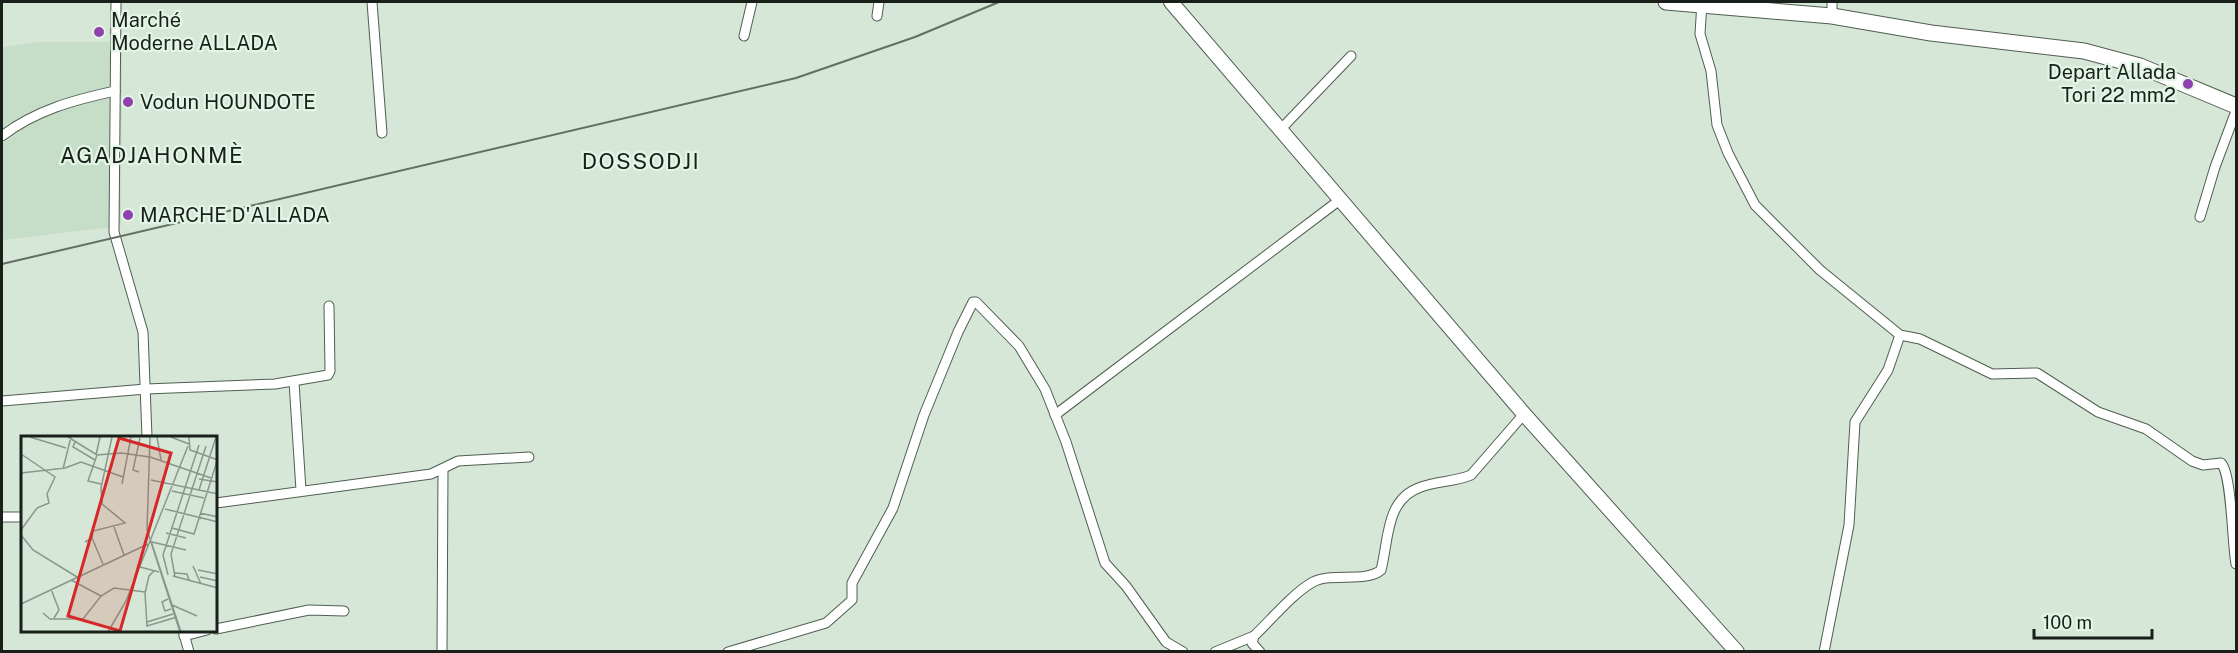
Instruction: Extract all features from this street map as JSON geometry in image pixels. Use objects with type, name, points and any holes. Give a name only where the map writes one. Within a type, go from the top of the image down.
[{"type":"main road","points":[[1666,2],[1832,9],[1931,33],[2098,54],[2140,66],[2236,106]]},
{"type":"street","points":[[116,2],[114,232],[139,310],[143,332],[147,436]]},
{"type":"street","points":[[372,2],[382,133]]},
{"type":"street","points":[[744,36],[752,2]]},
{"type":"street","points":[[877,16],[879,2]]},
{"type":"street","points":[[1171,2],[1524,414],[1737,651]]},
{"type":"street","points":[[1702,4],[1700,34],[1711,71],[1717,125],[1755,205],[1820,270],[1900,335],[1920,339],[1992,374],[2037,373],[2098,412],[2146,429],[2192,461],[2203,465],[2221,463],[2228,479],[2232,547],[2236,564]]},
{"type":"street","points":[[1281,129],[1351,56]]},
{"type":"street","points":[[2,136],[20,123],[56,106],[116,91]]},
{"type":"street","points":[[2200,217],[2215,167],[2236,111]]},
{"type":"street","points":[[1055,415],[1341,199]]},
{"type":"street","points":[[728,651],[826,623],[852,600],[852,583],[893,508],[924,415],[973,302],[976,302],[1018,345],[1045,389],[1105,563],[1126,586],[1166,642],[1183,651]]},
{"type":"street","points":[[2,401],[146,389],[233,387],[294,382],[328,375],[330,371],[329,306]]},
{"type":"street","points":[[1824,651],[1849,525],[1855,422],[1888,370],[1900,335]]},
{"type":"street","points":[[294,382],[301,490]]},
{"type":"street","points":[[1215,651],[1254,636],[1313,582],[1332,577],[1377,574],[1381,570],[1384,558],[1391,517],[1404,496],[1420,487],[1460,480],[1470,475],[1524,414]]},
{"type":"street","points":[[218,503],[431,474],[458,461],[529,457]]},
{"type":"street","points":[[442,651],[443,469]]},
{"type":"street","points":[[2,517],[21,517]]},
{"type":"street","points":[[218,629],[309,610],[344,611]]},
{"type":"street","points":[[183,633],[189,651]]},
{"type":"street","points":[[1254,636],[1252,643],[1260,651]]},
{"type":"shaded area","points":[[38,42],[122,42],[121,226],[2,240],[2,47]]},
{"type":"railway","points":[[2,264],[796,78],[915,37],[999,2]]},
{"type":"place","name":"Marché Moderne ALLADA","points":[[99,32]]},
{"type":"place","name":"Depart Allada Tori 22 mm2","points":[[2188,84]]},
{"type":"place","name":"Vodun HOUNDOTE","points":[[128,102]]},
{"type":"place","name":"MARCHE D'ALLADA","points":[[128,215]]},
{"type":"district","name":"AGADJAHONMÈ","points":[[152,155]]},
{"type":"district","name":"DOSSODJI","points":[[641,161]]}]
